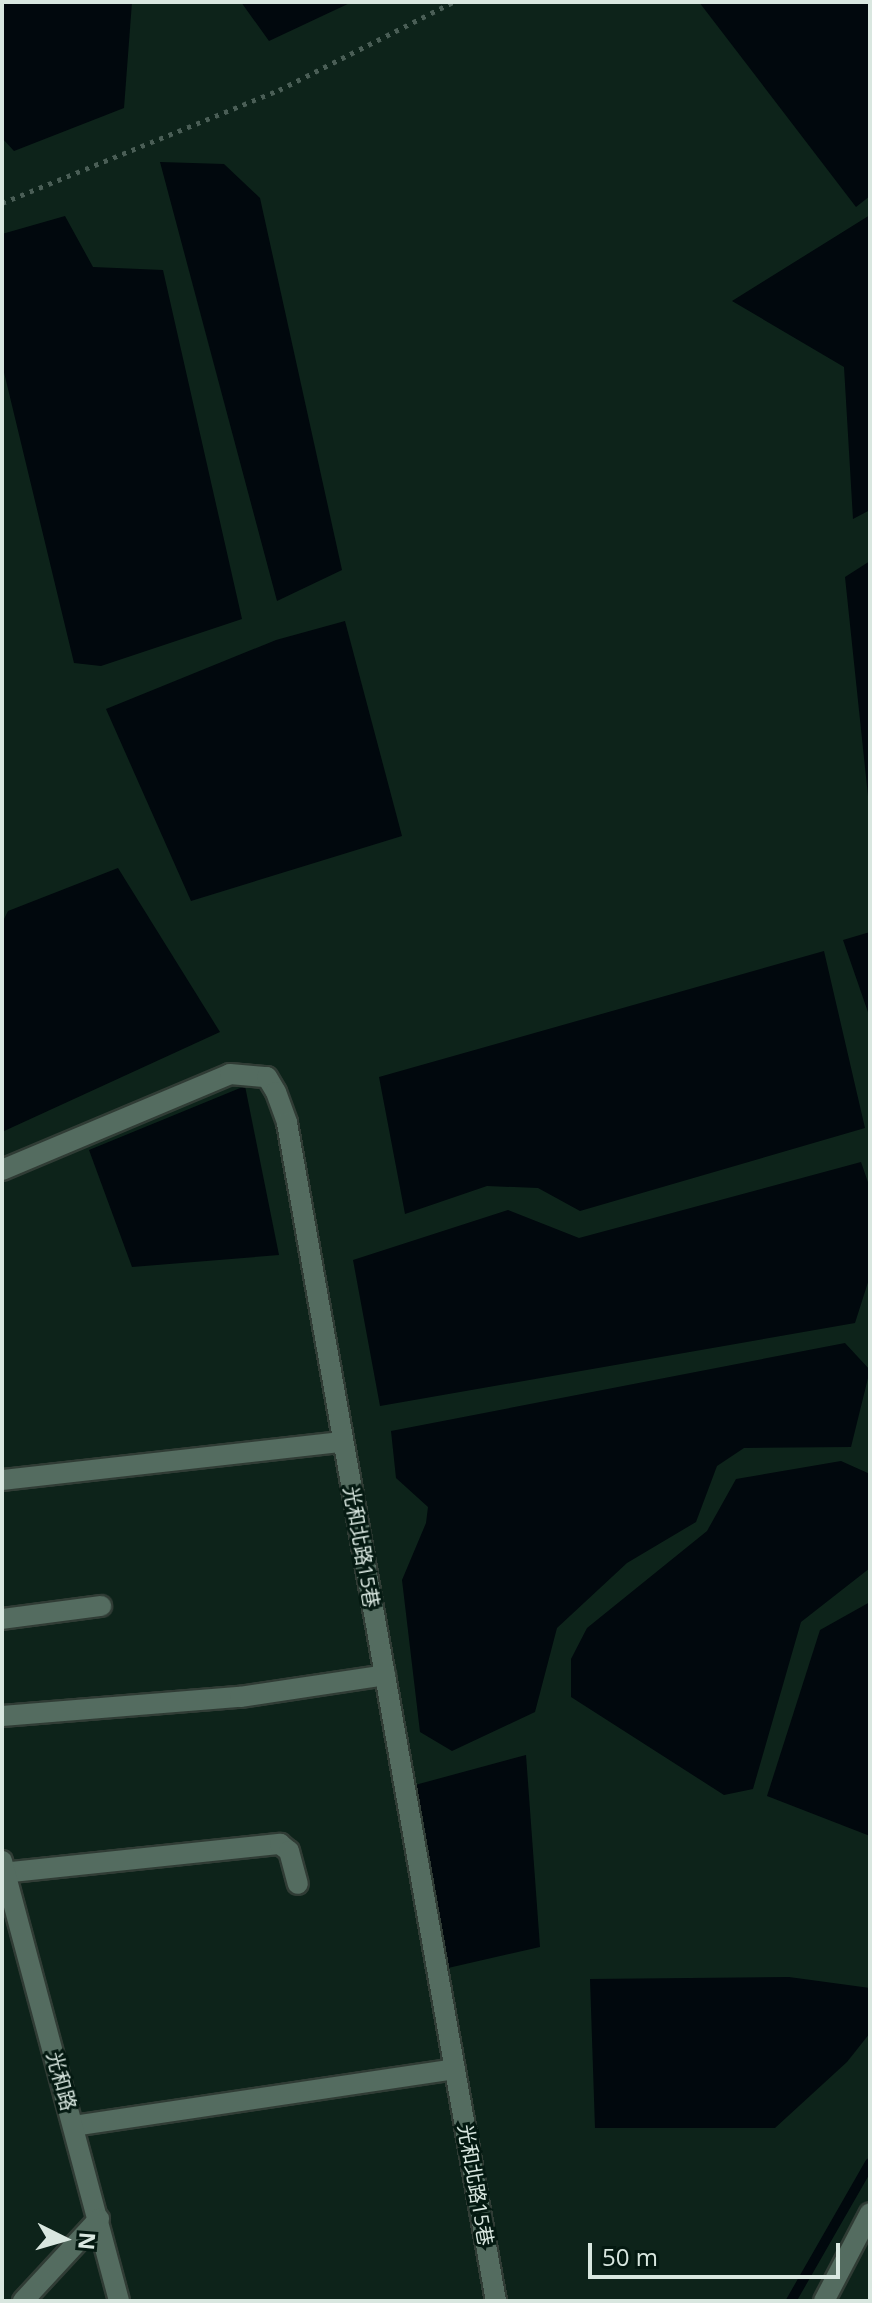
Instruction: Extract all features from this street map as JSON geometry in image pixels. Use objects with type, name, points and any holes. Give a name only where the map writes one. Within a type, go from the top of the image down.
[{"type":"street","name":"光和北路15巷","points":[[2,1170],[230,1074],[267,1077],[287,1123],[496,2301]]},
{"type":"street","points":[[2,1480],[343,1442]]},
{"type":"street","points":[[2,1619],[101,1606]]},
{"type":"street","points":[[2,1716],[240,1697],[385,1675]]},
{"type":"street","points":[[3,1869],[280,1844],[289,1851],[298,1884]]},
{"type":"street","name":"光和路","points":[[3,1869],[119,2301]]},
{"type":"street","points":[[74,2126],[455,2069]]},
{"type":"street","points":[[824,2301],[870,2213]]},
{"type":"street","points":[[23,2301],[99,2219]]},
{"type":"path","points":[[2,203],[279,90],[453,2]]},
{"type":"shaded area","points":[[2,2],[132,2],[124,108],[14,151],[2,138]]},
{"type":"shaded area","points":[[241,2],[352,2],[269,41]]},
{"type":"shaded area","points":[[699,2],[870,2],[870,196],[856,207]]},
{"type":"shaded area","points":[[160,162],[224,164],[260,198],[342,570],[277,601]]},
{"type":"shaded area","points":[[870,215],[870,510],[853,519],[844,367],[732,301]]},
{"type":"shaded area","points":[[65,216],[93,267],[163,270],[242,619],[101,666],[74,663],[2,364],[2,234]]},
{"type":"shaded area","points":[[870,561],[870,815],[845,577]]},
{"type":"shaded area","points":[[345,621],[402,836],[191,901],[106,709],[276,640]]},
{"type":"shaded area","points":[[118,868],[220,1032],[2,1132],[2,923],[8,911]]},
{"type":"shaded area","points":[[870,932],[870,1018],[843,940]]},
{"type":"shaded area","points":[[824,951],[865,1128],[580,1211],[538,1188],[487,1186],[405,1214],[379,1077]]},
{"type":"shaded area","points":[[245,1086],[279,1255],[132,1267],[89,1150]]},
{"type":"shaded area","points":[[861,1162],[870,1188],[870,1276],[855,1323],[380,1406],[353,1260],[508,1210],[579,1238]]},
{"type":"shaded area","points":[[845,1343],[870,1370],[851,1447],[744,1448],[717,1466],[696,1522],[627,1563],[557,1628],[535,1712],[452,1751],[420,1732],[402,1580],[426,1523],[428,1507],[396,1478],[391,1431]]},
{"type":"shaded area","points":[[841,1461],[870,1474],[870,1568],[801,1622],[753,1789],[724,1795],[571,1697],[571,1659],[587,1628],[707,1531],[736,1479]]},
{"type":"shaded area","points":[[870,1602],[870,1836],[767,1796],[820,1630]]},
{"type":"shaded area","points":[[526,1755],[540,1947],[448,1968],[415,1785]]},
{"type":"shaded area","points":[[789,1977],[870,1988],[870,2033],[847,2062],[775,2128],[595,2128],[590,1979]]},
{"type":"waterway","points":[[791,2301],[870,2163]]}]
